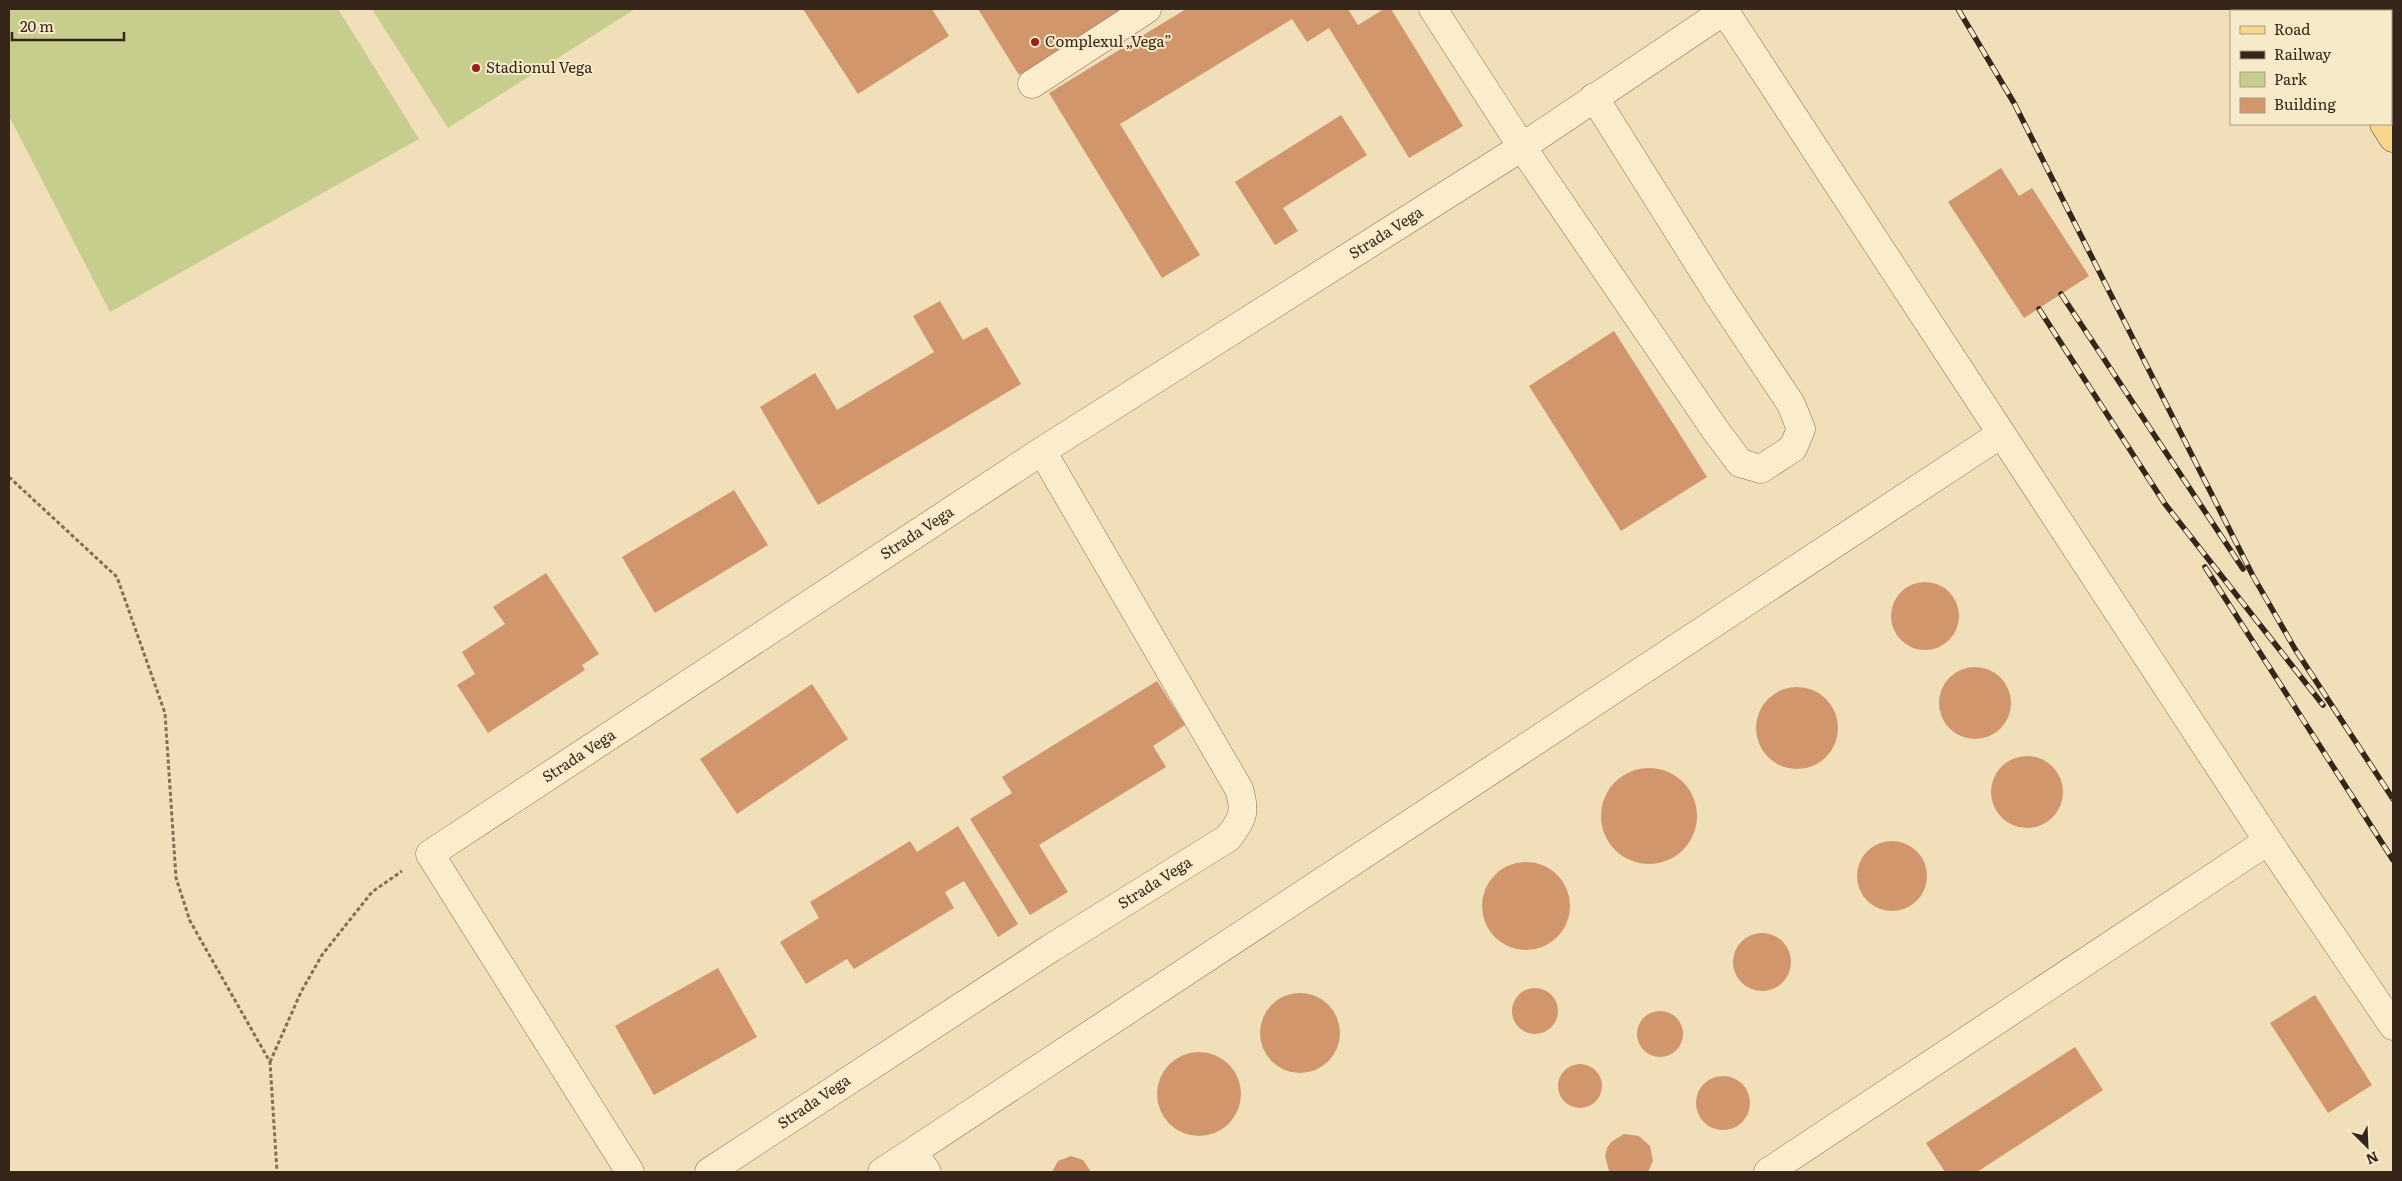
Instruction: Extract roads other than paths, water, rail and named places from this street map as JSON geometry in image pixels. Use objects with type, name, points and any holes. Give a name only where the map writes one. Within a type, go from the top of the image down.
[{"type":"main road","points":[[2385,125],[2393,138]]},
{"type":"street","points":[[1032,84],[1147,9]]},
{"type":"street","points":[[1433,9],[1522,147],[1716,431],[1740,463],[1761,469],[1793,448],[1801,429],[1791,404],[1719,296],[1594,97]]},
{"type":"street","points":[[1725,10],[2268,841],[2393,1026]]},
{"type":"street","name":"Strada Vega","points":[[630,1172],[430,854],[1042,451],[1522,147],[1725,10]]},
{"type":"street","points":[[882,1172],[920,1162],[2001,434]]},
{"type":"street","name":"Strada Vega","points":[[709,1172],[1002,980],[1228,838],[1240,823],[1244,805],[1239,788],[1042,451]]},
{"type":"street","points":[[1768,1172],[2268,841]]},
{"type":"railway","points":[[1958,9],[2014,103],[2253,576],[2295,649],[2393,799]]},
{"type":"railway","points":[[2061,294],[2243,569]]},
{"type":"railway","points":[[2039,309],[2165,504],[2323,705]]},
{"type":"railway","points":[[2205,567],[2393,860]]},
{"type":"place","name":"Complexul „Vega”","points":[[1035,42]]},
{"type":"place","name":"Stadionul Vega","points":[[476,68]]}]
